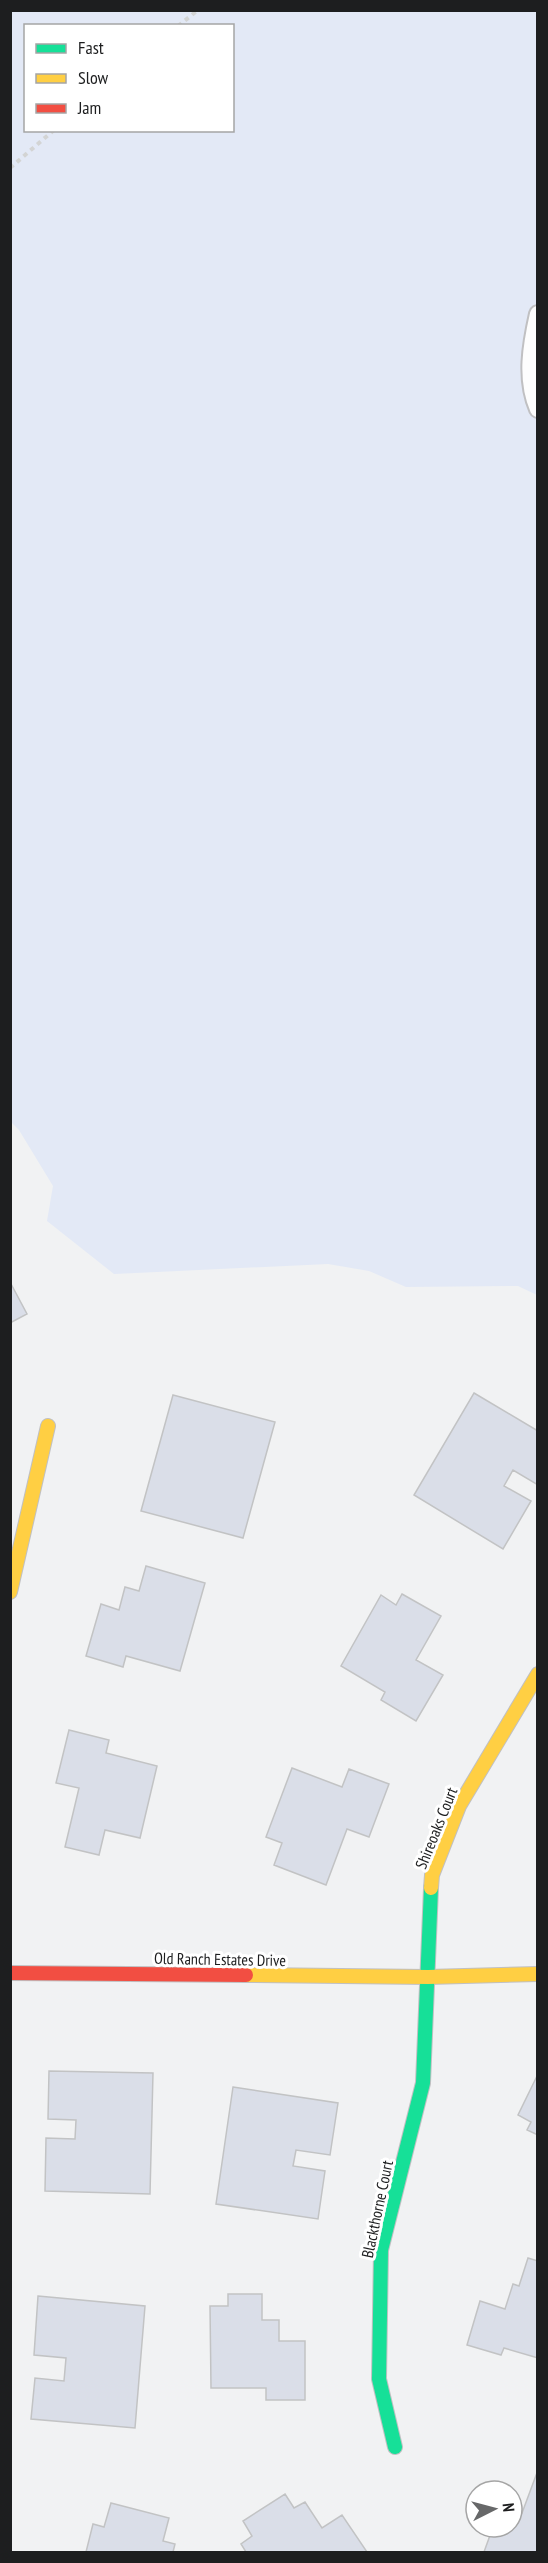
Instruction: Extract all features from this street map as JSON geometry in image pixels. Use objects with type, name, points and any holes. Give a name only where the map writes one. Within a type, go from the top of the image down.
[{"type":"street","points":[[10,1592],[48,1426]]},
{"type":"street","name":"Shireoaks Court","points":[[428,1977],[432,1875],[459,1806],[537,1674]]},
{"type":"street","name":"Old Ranch Estates Drive","points":[[10,1973],[428,1977],[537,1974]]},
{"type":"street","name":"Blackthorne Court","points":[[395,2447],[379,2379],[381,2250],[423,2082],[428,1977]]},
{"type":"lane","points":[[537,314],[531,345],[530,376],[537,409]]},
{"type":"path","points":[[180,24],[198,10]]},
{"type":"path","points":[[10,168],[52,132]]},
{"type":"shaded area","points":[[11,11],[537,11],[537,1295],[518,1286],[406,1287],[369,1271],[328,1264],[114,1274],[47,1221],[53,1186],[19,1130],[11,1122]]},
{"type":"building","points":[[10,1282],[27,1314],[10,1323]]},
{"type":"building","points":[[474,1393],[538,1431],[538,1485],[513,1470],[504,1486],[531,1501],[503,1549],[414,1495]]},
{"type":"building","points":[[173,1395],[275,1422],[243,1538],[141,1511]]},
{"type":"building","points":[[146,1566],[205,1583],[180,1671],[126,1656],[123,1667],[86,1656],[101,1604],[119,1610],[125,1587],[139,1591]]},
{"type":"building","points":[[402,1594],[441,1616],[416,1660],[443,1675],[416,1721],[381,1700],[385,1692],[341,1666],[381,1595],[396,1605]]},
{"type":"building","points":[[69,1730],[109,1740],[106,1753],[157,1766],[140,1838],[105,1830],[99,1855],[65,1847],[79,1788],[56,1783]]},
{"type":"building","points":[[292,1768],[342,1787],[349,1769],[389,1784],[369,1837],[347,1829],[326,1885],[274,1865],[282,1843],[266,1837]]},
{"type":"building","points":[[49,2071],[153,2073],[150,2194],[45,2191],[46,2138],[75,2139],[76,2120],[48,2119]]},
{"type":"building","points":[[538,2074],[538,2135],[527,2130],[531,2122],[518,2115]]},
{"type":"building","points":[[233,2087],[338,2103],[330,2155],[296,2150],[293,2166],[325,2171],[318,2219],[216,2204]]},
{"type":"building","points":[[528,2258],[538,2261],[538,2358],[504,2348],[501,2355],[467,2345],[480,2301],[505,2309],[513,2284],[519,2286]]},
{"type":"building","points":[[228,2294],[262,2294],[262,2320],[279,2320],[279,2341],[305,2341],[305,2400],[266,2400],[266,2388],[211,2388],[210,2306],[228,2306]]},
{"type":"building","points":[[38,2296],[145,2306],[135,2428],[31,2419],[35,2378],[64,2381],[66,2358],[34,2355]]},
{"type":"building","points":[[538,2470],[538,2552],[484,2552],[489,2539],[524,2539],[524,2508]]},
{"type":"building","points":[[285,2494],[294,2508],[305,2502],[322,2528],[342,2515],[367,2552],[246,2552],[241,2544],[252,2536],[243,2521]]},
{"type":"building","points":[[111,2503],[169,2518],[163,2541],[175,2544],[173,2552],[86,2552],[93,2524],[104,2527]]},
{"type":"traffic: fast","points":[[395,2447],[379,2379],[381,2250],[423,2083],[431,1888]]},
{"type":"traffic: slow","points":[[10,1592],[48,1426]]},
{"type":"traffic: slow","points":[[431,1888],[432,1875],[459,1806],[538,1674]]},
{"type":"traffic: slow","points":[[246,1975],[428,1977],[538,1974]]},
{"type":"traffic: jam","points":[[10,1973],[246,1975]]}]
